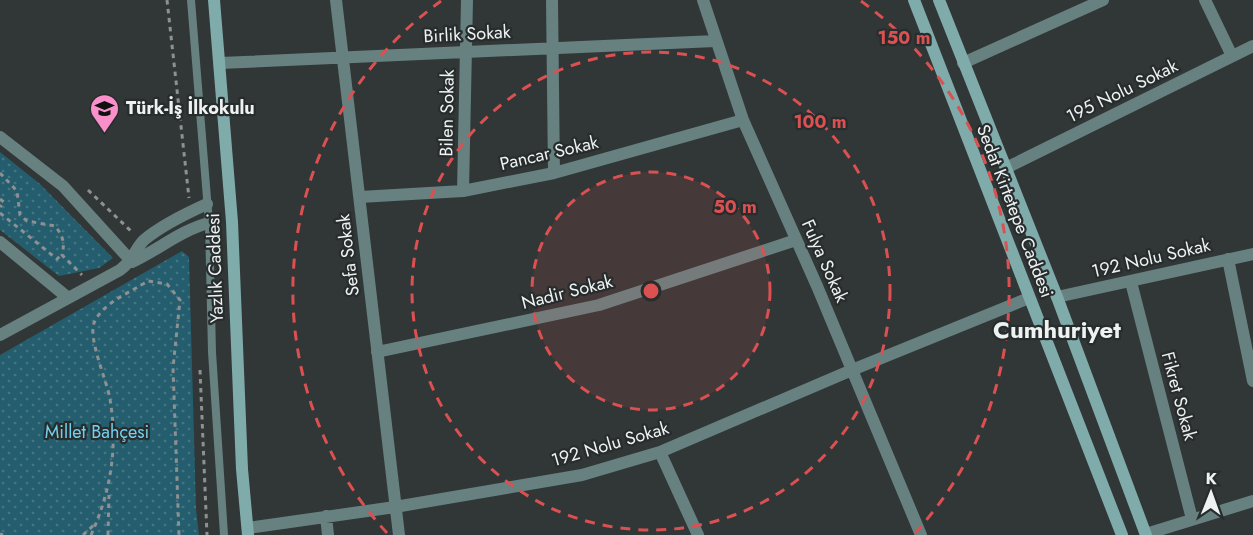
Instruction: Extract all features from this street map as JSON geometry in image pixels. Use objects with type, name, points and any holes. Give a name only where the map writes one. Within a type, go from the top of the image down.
[{"type":"main road","name":"Yazlık Caddesi","points":[[214,0],[232,222],[242,469],[248,532]]},
{"type":"main road","name":"Sedat Kirtetepe Caddesi","points":[[914,0],[1122,535]]},
{"type":"main road","name":"Sedat Kirtetepe Caddesi","points":[[939,0],[1146,534]]},
{"type":"street","name":"Sefa Sokak","points":[[336,0],[399,535]]},
{"type":"street","name":"Bilen Sokak","points":[[463,191],[467,0]]},
{"type":"street","points":[[552,0],[554,174]]},
{"type":"street","name":"Fulya Sokak","points":[[703,0],[743,120],[921,535]]},
{"type":"street","points":[[963,63],[1103,0]]},
{"type":"street","points":[[1205,0],[1232,56]]},
{"type":"street","name":"Birlik Sokak","points":[[220,63],[715,41]]},
{"type":"street","name":"195 Nolu Sokak","points":[[1006,168],[1253,45]]},
{"type":"street","name":"Pancar Sokak","points":[[360,197],[463,191],[554,174],[743,120]]},
{"type":"street","points":[[0,137],[63,186],[132,262]]},
{"type":"street","points":[[132,262],[143,241],[185,214],[207,204]]},
{"type":"street","points":[[0,335],[150,254],[194,227],[209,223]]},
{"type":"street","name":"Nadir Sokak","points":[[377,352],[599,305],[795,240]]},
{"type":"street","points":[[0,242],[67,297]]},
{"type":"street","name":"192 Nolu Sokak","points":[[1056,297],[1253,254]]},
{"type":"street","points":[[1228,259],[1253,381]]},
{"type":"street","name":"Fikret Sokak","points":[[1131,282],[1192,519]]},
{"type":"street","name":"192 Nolu Sokak","points":[[248,532],[326,516],[395,507],[582,475],[660,452],[1029,298]]},
{"type":"street","points":[[660,452],[699,535]]},
{"type":"street","points":[[1146,534],[1253,501]]},
{"type":"street","points":[[326,516],[328,535]]},
{"type":"lane","points":[[191,0],[209,223],[213,375],[224,535]]},
{"type":"path","points":[[167,0],[189,199]]},
{"type":"path","points":[[0,173],[17,191],[20,214],[23,218],[27,221],[55,226],[62,235],[64,245],[62,255],[57,259],[0,213]]},
{"type":"path","points":[[0,199],[4,202],[0,207]]},
{"type":"path","points":[[17,226],[23,218]]},
{"type":"path","points":[[62,255],[78,270],[90,286]]},
{"type":"path","points":[[108,535],[108,490],[114,449],[110,399],[95,344],[93,325],[102,310],[148,281],[167,284],[180,300],[173,368],[179,535]]},
{"type":"path","points":[[200,361],[207,535]]},
{"type":"path","points":[[92,535],[108,490]]},
{"type":"path","points":[[83,535],[98,521]]},
{"type":"green space","points":[[0,152],[40,184],[113,258],[99,268],[59,276],[0,230]]},
{"type":"green space","name":"Millet Bahçesi","points":[[182,251],[189,257],[196,509],[199,535],[0,535],[0,355]]},
{"type":"place","name":"Türk-İş İlkokulu","points":[[105,134]]},
{"type":"district","name":"Cumhuriyet","points":[[1057,330]]}]
